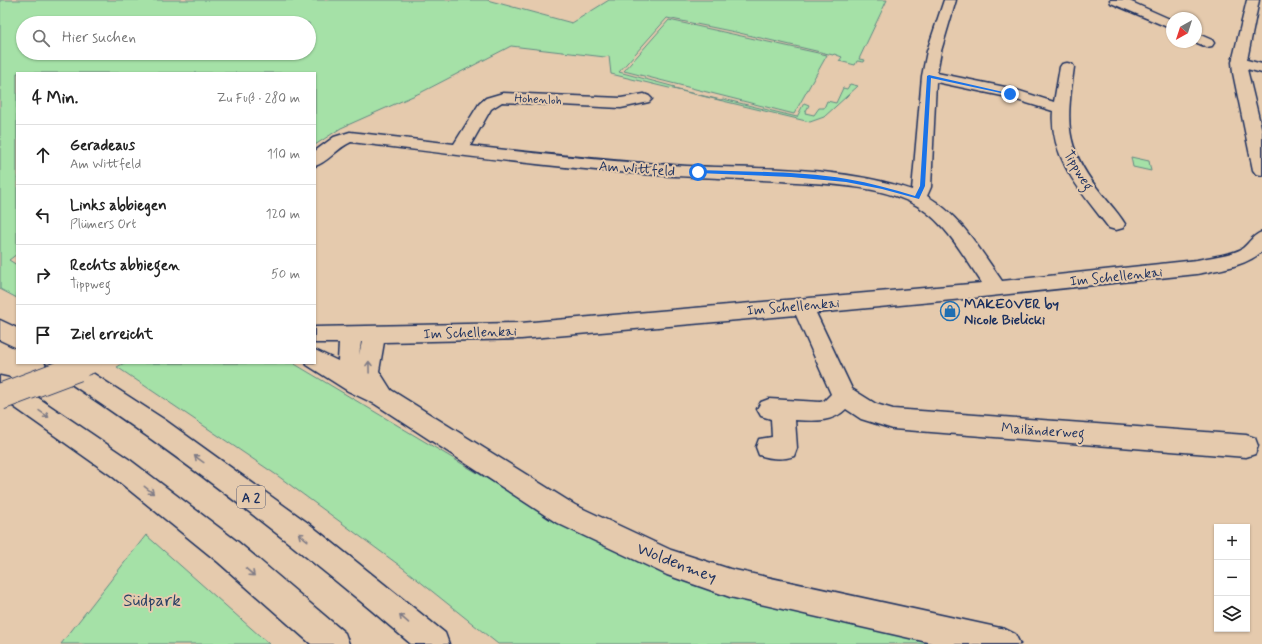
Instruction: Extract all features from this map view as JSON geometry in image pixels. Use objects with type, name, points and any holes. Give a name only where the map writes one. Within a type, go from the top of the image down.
[{"type":"highway","points":[[0,329],[16,338]]},
{"type":"highway","name":"A 2","points":[[59,364],[165,435],[269,510],[391,607],[434,644]]},
{"type":"highway","points":[[0,384],[121,468],[228,552],[334,644]]},
{"type":"street","points":[[917,198],[922,186],[929,76],[934,51],[950,0]]},
{"type":"street","points":[[1116,0],[1166,22]]},
{"type":"street","points":[[1253,0],[1239,62],[1240,73],[1262,170]]},
{"type":"street","points":[[1239,62],[1262,69]]},
{"type":"street","name":"Tippweg","points":[[1067,67],[1061,109],[1061,130],[1064,145],[1070,159],[1085,183],[1116,224]]},
{"type":"street","points":[[929,76],[996,90],[1061,109]]},
{"type":"street","name":"Hohenloh","points":[[459,151],[484,107],[487,103],[495,99],[506,97],[621,103],[644,99]]},
{"type":"street","name":"Am Wittfeld","points":[[316,160],[330,146],[340,139],[350,137],[459,151],[585,164],[698,172],[791,175],[846,180],[883,188],[917,198],[947,220],[957,231],[996,288]]},
{"type":"street","name":"Im Schellenkai","points":[[316,335],[521,331],[996,288],[1197,267],[1225,261],[1249,252],[1262,239]]},
{"type":"street","points":[[768,447],[785,448],[776,410],[820,412],[832,408],[844,396],[802,306]]},
{"type":"street","points":[[352,335],[348,356],[348,368],[356,384]]},
{"type":"street","name":"Woldenmey","points":[[375,335],[369,360],[368,372],[383,397]]},
{"type":"street","name":"Woldenmey","points":[[316,361],[356,384],[383,397],[566,514],[667,562],[730,583],[960,636],[1005,644]]},
{"type":"street","points":[[0,397],[88,364]]},
{"type":"street","name":"Mailänderweg","points":[[844,396],[870,412],[894,419],[1246,446]]},
{"type":"green space","points":[[0,0],[487,0],[572,23],[609,0],[887,0],[859,59],[865,60],[864,62],[857,61],[855,65],[839,61],[842,57],[834,54],[667,18],[619,72],[675,87],[674,89],[797,117],[804,103],[809,105],[805,113],[814,115],[819,108],[824,108],[827,101],[836,103],[843,88],[847,89],[850,84],[858,86],[824,117],[810,122],[611,74],[609,56],[605,57],[511,46],[422,92],[341,128],[316,144],[316,72],[16,72],[16,255],[9,260],[16,264],[16,297],[0,289]]},
{"type":"green space","points":[[669,20],[827,55],[794,114],[624,71]]},
{"type":"green space","points":[[1131,157],[1149,161],[1151,171],[1133,167]]},
{"type":"green space","points":[[122,364],[295,364],[558,521],[995,644],[498,644],[403,568],[278,476],[117,367]]},
{"type":"green space","name":"Südpark","points":[[146,535],[269,644],[61,644]]},
{"type":"place","name":"MAKEOVER by Nicole Bielicki","points":[[950,311]]},
{"type":"route","points":[[698,172],[791,175],[846,180],[883,188],[917,198],[922,186],[929,76],[1010,94]]}]
